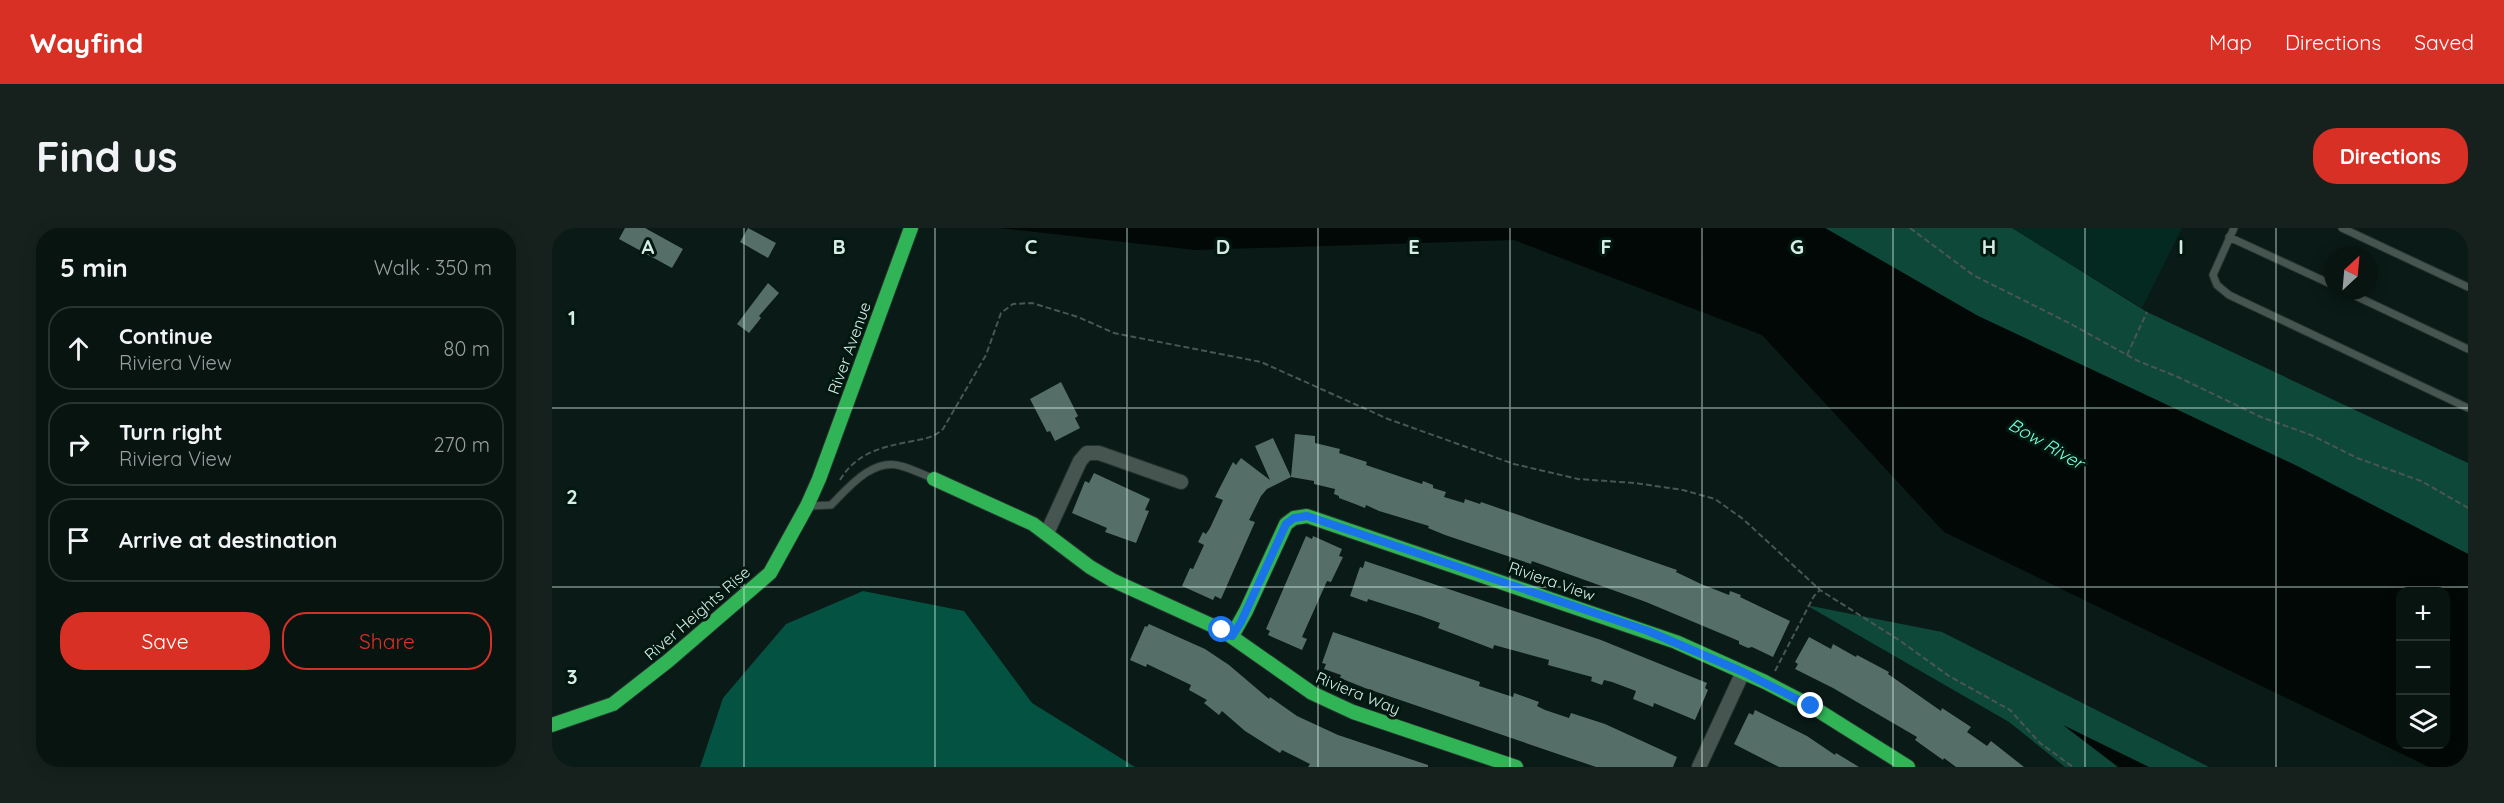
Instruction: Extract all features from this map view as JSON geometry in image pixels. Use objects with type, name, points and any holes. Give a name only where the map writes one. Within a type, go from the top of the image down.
[{"type":"street","name":"River Avenue","points":[[819,479],[911,229]]},
{"type":"street","points":[[1047,533],[1080,461],[1087,453],[1099,453],[1181,482]]},
{"type":"street","name":"River Heights Rise","points":[[552,725],[613,704],[668,662],[770,573],[807,506],[819,479]]},
{"type":"street","name":"Riviera Way","points":[[934,479],[1018,516],[1047,533],[1100,574],[1232,636],[1298,685],[1328,701],[1353,712],[1516,767]]},
{"type":"street","name":"Riviera View","points":[[1232,636],[1246,612],[1286,524],[1294,518],[1307,516],[1631,625],[1743,672],[1811,706],[1908,767]]},
{"type":"street","points":[[1699,767],[1743,672]]},
{"type":"lane","points":[[2234,228],[2213,275],[2217,285],[2229,295],[2468,408]]},
{"type":"lane","points":[[2342,228],[2468,287]]},
{"type":"lane","points":[[2463,228],[2468,230]]},
{"type":"lane","points":[[2229,237],[2324,281]]},
{"type":"lane","points":[[2364,300],[2468,349]]},
{"type":"lane","points":[[807,506],[831,505],[860,476],[886,465],[901,466],[934,479]]},
{"type":"path","points":[[1910,228],[1973,275],[2079,328],[2127,355],[2261,417],[2311,435],[2357,458],[2421,481],[2468,507]]},
{"type":"path","points":[[837,486],[854,462],[870,451],[938,434],[986,355],[1001,313],[1013,304],[1032,303],[1078,316],[1114,333],[1261,362],[1388,419],[1515,464],[1578,479],[1635,483],[1698,493],[1728,507],[1820,590],[1949,675],[2010,710],[2040,743],[2073,767]]},
{"type":"path","points":[[2127,355],[2147,312]]},
{"type":"path","points":[[1774,674],[1814,596],[1820,590]]},
{"type":"shaded area","points":[[1825,228],[2012,228],[2147,312],[2468,463],[2468,554],[2295,465],[1978,316]]},
{"type":"shaded area","points":[[2012,228],[2182,228],[2142,308]]},
{"type":"shaded area","points":[[863,591],[964,611],[1032,703],[1135,767],[700,767],[723,698],[786,624]]},
{"type":"shaded area","points":[[1806,605],[1942,632],[2209,767],[2065,767],[2009,722]]},
{"type":"water","name":"Bow River","points":[[1000,228],[1825,228],[1978,316],[2295,465],[2468,554],[2468,767],[2429,767],[1944,532],[1762,335],[1514,240],[1195,250]]},
{"type":"water","points":[[2063,725],[2149,767],[2118,767]]},
{"type":"building","points":[[625,228],[645,228],[683,249],[672,268],[619,239]]},
{"type":"building","points":[[748,228],[776,243],[768,258],[740,242]]},
{"type":"building","points":[[768,283],[779,293],[759,316],[761,318],[749,333],[737,324]]},
{"type":"building","points":[[1061,382],[1078,416],[1075,418],[1080,428],[1055,441],[1050,431],[1047,432],[1030,399]]},
{"type":"building","points":[[1295,434],[1315,436],[1315,443],[1340,449],[1339,453],[1367,462],[1366,465],[1422,484],[1423,481],[1433,485],[1433,488],[1446,492],[1444,497],[1464,503],[1465,499],[1480,504],[1481,502],[1677,570],[1676,572],[1729,595],[1730,591],[1741,595],[1740,597],[1790,621],[1773,657],[1646,602],[1532,561],[1531,564],[1445,535],[1428,528],[1429,526],[1366,505],[1365,508],[1339,498],[1334,494],[1335,489],[1314,484],[1314,481],[1291,477]]},
{"type":"building","points":[[1273,438],[1291,477],[1267,489],[1261,496],[1249,520],[1255,522],[1221,599],[1215,596],[1213,600],[1182,586],[1204,545],[1198,542],[1203,532],[1206,534],[1210,528],[1223,500],[1215,497],[1233,462],[1236,465],[1241,458],[1270,480],[1255,446]]},
{"type":"building","points":[[1094,473],[1150,499],[1145,510],[1149,511],[1136,543],[1105,532],[1107,528],[1072,513],[1085,481],[1089,483]]},
{"type":"building","points":[[1306,536],[1312,539],[1313,536],[1342,549],[1339,556],[1343,557],[1331,582],[1327,581],[1302,637],[1307,639],[1302,650],[1268,635],[1270,631],[1266,629]]},
{"type":"building","points":[[1365,561],[1601,640],[1707,683],[1705,688],[1708,690],[1695,720],[1654,703],[1653,707],[1633,699],[1636,691],[1612,682],[1604,680],[1602,685],[1591,681],[1592,677],[1548,665],[1549,660],[1494,645],[1493,649],[1438,628],[1440,623],[1368,599],[1367,602],[1350,596],[1360,567],[1363,568]]},
{"type":"building","points":[[1149,624],[1205,649],[1229,665],[1269,699],[1270,697],[1297,716],[1338,735],[1428,765],[1428,767],[1308,767],[1310,764],[1282,750],[1280,753],[1245,731],[1222,711],[1219,715],[1204,703],[1207,700],[1189,690],[1191,685],[1147,664],[1146,667],[1130,660],[1145,626]]},
{"type":"building","points":[[1333,632],[1480,682],[1479,686],[1513,697],[1514,693],[1539,702],[1537,706],[1545,710],[1569,718],[1571,713],[1605,724],[1677,757],[1673,767],[1596,767],[1365,688],[1324,669],[1326,664],[1322,663]]},
{"type":"building","points":[[1809,637],[1831,649],[1833,644],[1889,672],[1888,674],[1941,711],[1942,708],[1971,727],[1967,732],[1987,746],[1991,741],[2024,767],[1956,767],[1944,758],[1943,760],[1915,740],[1917,737],[1833,688],[1795,669],[1798,664],[1795,662]]},
{"type":"building","points":[[1755,710],[1807,736],[1835,755],[1836,753],[1859,767],[1779,767],[1734,744],[1749,713],[1753,715]]},
{"type":"traffic: fast","points":[[552,725],[613,704],[668,661],[770,573],[807,506],[819,479],[911,228]]},
{"type":"traffic: fast","points":[[934,479],[1033,524],[1090,567],[1112,580],[1222,630],[1312,693],[1353,712],[1516,767]]},
{"type":"traffic: fast","points":[[1232,636],[1286,524],[1294,518],[1307,516],[1676,642],[1765,682],[1811,706],[1908,767]]},
{"type":"route","points":[[1222,630],[1232,636],[1241,622],[1286,524],[1294,518],[1307,516],[1648,631],[1765,682],[1811,706]]}]
